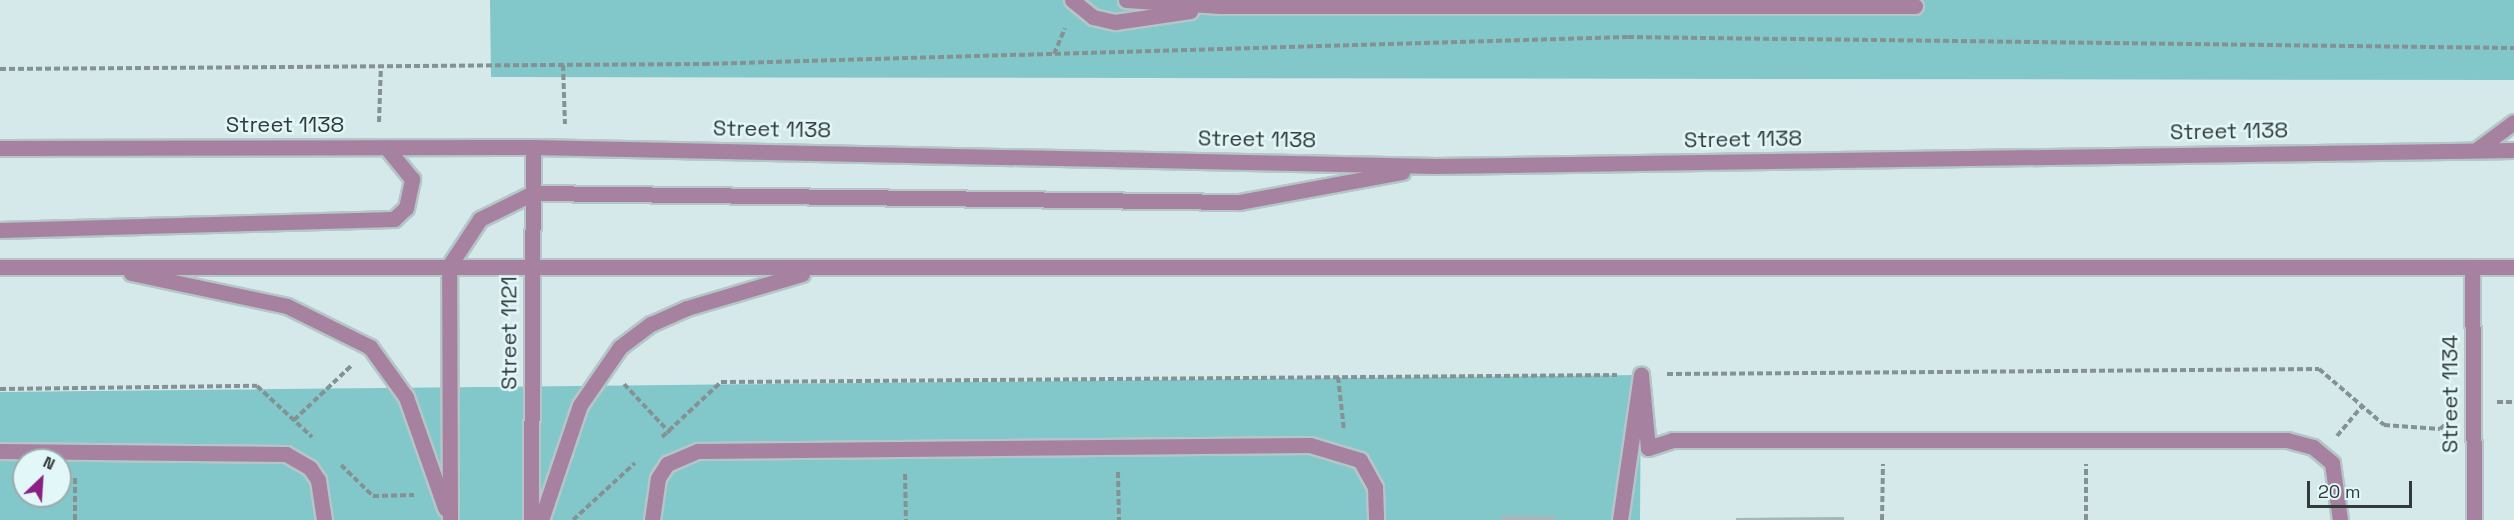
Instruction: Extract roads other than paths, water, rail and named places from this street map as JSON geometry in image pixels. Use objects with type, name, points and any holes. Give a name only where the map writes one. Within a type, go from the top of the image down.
[{"type":"street","points":[[1072,0],[1093,17],[1115,22],[1221,6]]},
{"type":"street","points":[[1126,0],[1221,6],[1915,6]]},
{"type":"street","points":[[2476,150],[2514,122]]},
{"type":"street","points":[[0,230],[394,219],[406,208],[412,179],[382,147]]},
{"type":"street","name":"Street 1121","points":[[531,520],[533,147]]},
{"type":"street","name":"Street 1138","points":[[0,148],[566,147],[1435,166],[2514,150]]},
{"type":"street","points":[[449,520],[449,266],[480,219],[533,193],[1239,202],[1435,166]]},
{"type":"street","points":[[99,266],[287,306],[370,347],[406,397],[449,520]]},
{"type":"street","points":[[0,267],[2514,267]]},
{"type":"street","name":"Street 1134","points":[[2472,267],[2474,520]]},
{"type":"street","points":[[541,520],[580,405],[620,347],[660,320],[728,293],[824,268]]},
{"type":"street","points":[[1620,520],[1641,375],[1648,448],[1672,440],[2287,440],[2323,452],[2338,475],[2340,520]]},
{"type":"street","points":[[652,520],[658,478],[678,457],[698,451],[1118,450],[1310,445],[1346,452],[1369,471],[1375,487],[1376,520]]},
{"type":"street","points":[[0,451],[286,454],[310,468],[318,480],[324,520]]}]
